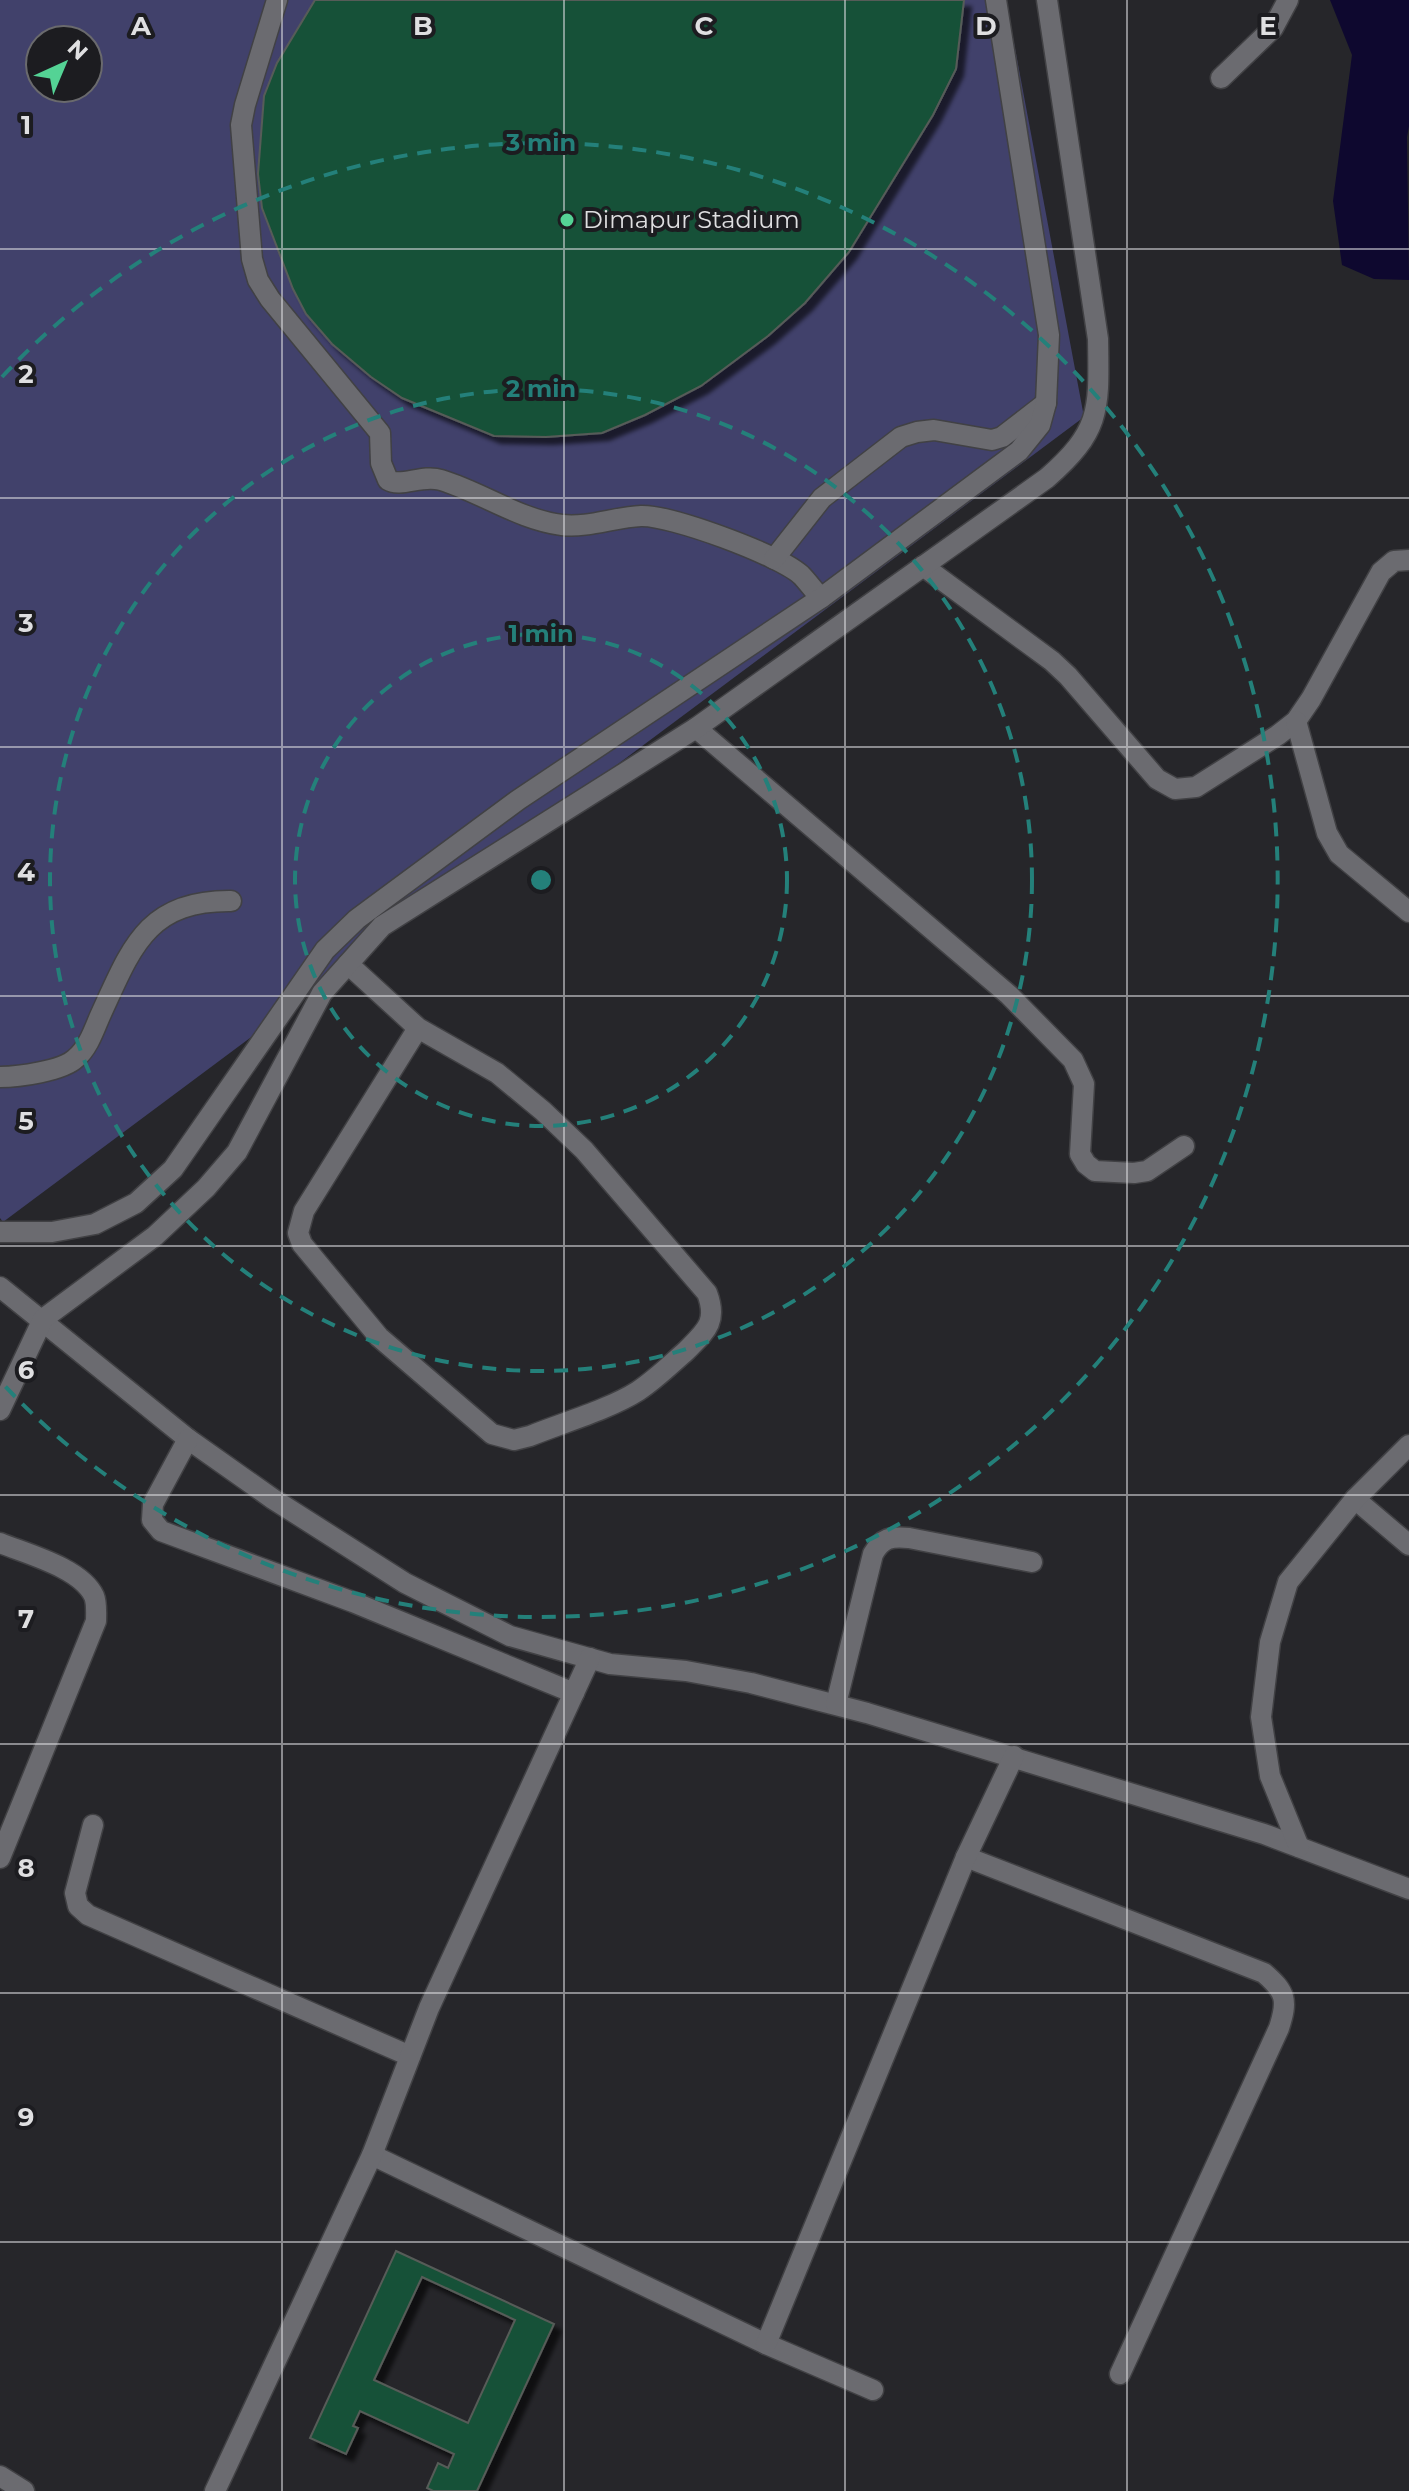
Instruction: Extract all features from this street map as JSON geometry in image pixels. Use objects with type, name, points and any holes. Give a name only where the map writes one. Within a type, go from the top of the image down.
[{"type":"street","points":[[277,0],[241,125],[252,259],[258,280],[270,299],[380,433],[381,463],[388,480],[397,484],[431,477],[470,489],[540,520],[564,525],[642,516],[691,525],[774,559],[800,574],[821,598]]},
{"type":"street","points":[[0,1232],[52,1232],[95,1224],[136,1203],[173,1169],[325,950],[357,919],[518,800],[821,598],[1019,451],[1040,425],[1046,403],[1049,335],[996,0]]},
{"type":"street","points":[[0,1410],[43,1319],[155,1236],[206,1188],[237,1152],[322,993],[382,926],[696,728],[1047,478],[1073,455],[1092,428],[1099,387],[1098,339],[1047,0]]},
{"type":"street","points":[[1221,78],[1273,28],[1288,0]]},
{"type":"street","points":[[774,559],[822,498],[889,443],[917,432],[934,430],[992,440],[1002,437],[1046,403]]},
{"type":"street","points":[[923,566],[1052,661],[1157,779],[1175,789],[1196,787],[1296,721],[1381,572],[1394,561],[1409,560]]},
{"type":"street","points":[[1296,721],[1327,833],[1339,854],[1409,912]]},
{"type":"street","points":[[696,728],[1009,995],[1073,1060],[1084,1084],[1080,1154],[1086,1164],[1095,1171],[1147,1171],[1184,1146]]},
{"type":"street","points":[[0,1077],[64,1066],[74,1061],[89,1040],[140,937],[173,912],[208,901],[231,901]]},
{"type":"street","points":[[348,964],[418,1028],[497,1073],[543,1111],[584,1150],[707,1293],[712,1308],[704,1333],[635,1393],[530,1436],[514,1440],[492,1434],[379,1337],[302,1244],[298,1233],[304,1211],[418,1028]]},
{"type":"street","points":[[0,1287],[188,1439],[273,1499],[405,1583],[510,1636],[610,1664],[686,1671],[836,1704],[1014,1756],[1299,1847],[1409,1889]]},
{"type":"street","points":[[188,1439],[153,1504],[152,1520],[161,1531],[353,1602],[574,1693]]},
{"type":"street","points":[[1299,1847],[1270,1776],[1261,1717],[1270,1642],[1288,1582],[1355,1499],[1409,1445]]},
{"type":"street","points":[[1355,1499],[1409,1545]]},
{"type":"street","points":[[836,1704],[873,1554],[879,1542],[892,1536],[909,1538],[1032,1562]]},
{"type":"street","points":[[0,1543],[69,1571],[83,1581],[95,1598],[96,1621],[0,1858]]},
{"type":"street","points":[[215,2491],[372,2155],[429,2008],[590,1658]]},
{"type":"street","points":[[766,2344],[966,1857],[1014,1756]]},
{"type":"street","points":[[93,1825],[75,1893],[78,1906],[88,1915],[410,2056]]},
{"type":"street","points":[[966,1857],[1264,1973],[1281,1987],[1286,2008],[1279,2028],[1120,2374]]},
{"type":"street","points":[[372,2155],[766,2344],[873,2390]]},
{"type":"shaded area","points":[[0,0],[1006,0],[1084,417],[3,1222],[0,1218]]},
{"type":"shaded area","points":[[1330,0],[1409,0],[1409,280],[1374,279],[1342,265],[1333,201],[1352,55]]},
{"type":"building","name":"Dimapur Stadium","points":[[315,0],[964,0],[956,69],[933,115],[849,252],[805,303],[768,336],[701,386],[645,415],[602,433],[546,437],[494,436],[402,398],[332,344],[306,314],[293,289],[262,208],[258,174],[264,96],[277,63]]},
{"type":"building","points":[[396,2251],[554,2324],[477,2491],[433,2491],[427,2488],[438,2463],[448,2468],[454,2454],[360,2411],[353,2426],[358,2428],[346,2454],[310,2438]],"holes":[[[422,2277],[515,2320],[468,2423],[374,2380]]]},
{"type":"place","name":"Dimapur Stadium","points":[[567,220]]}]
